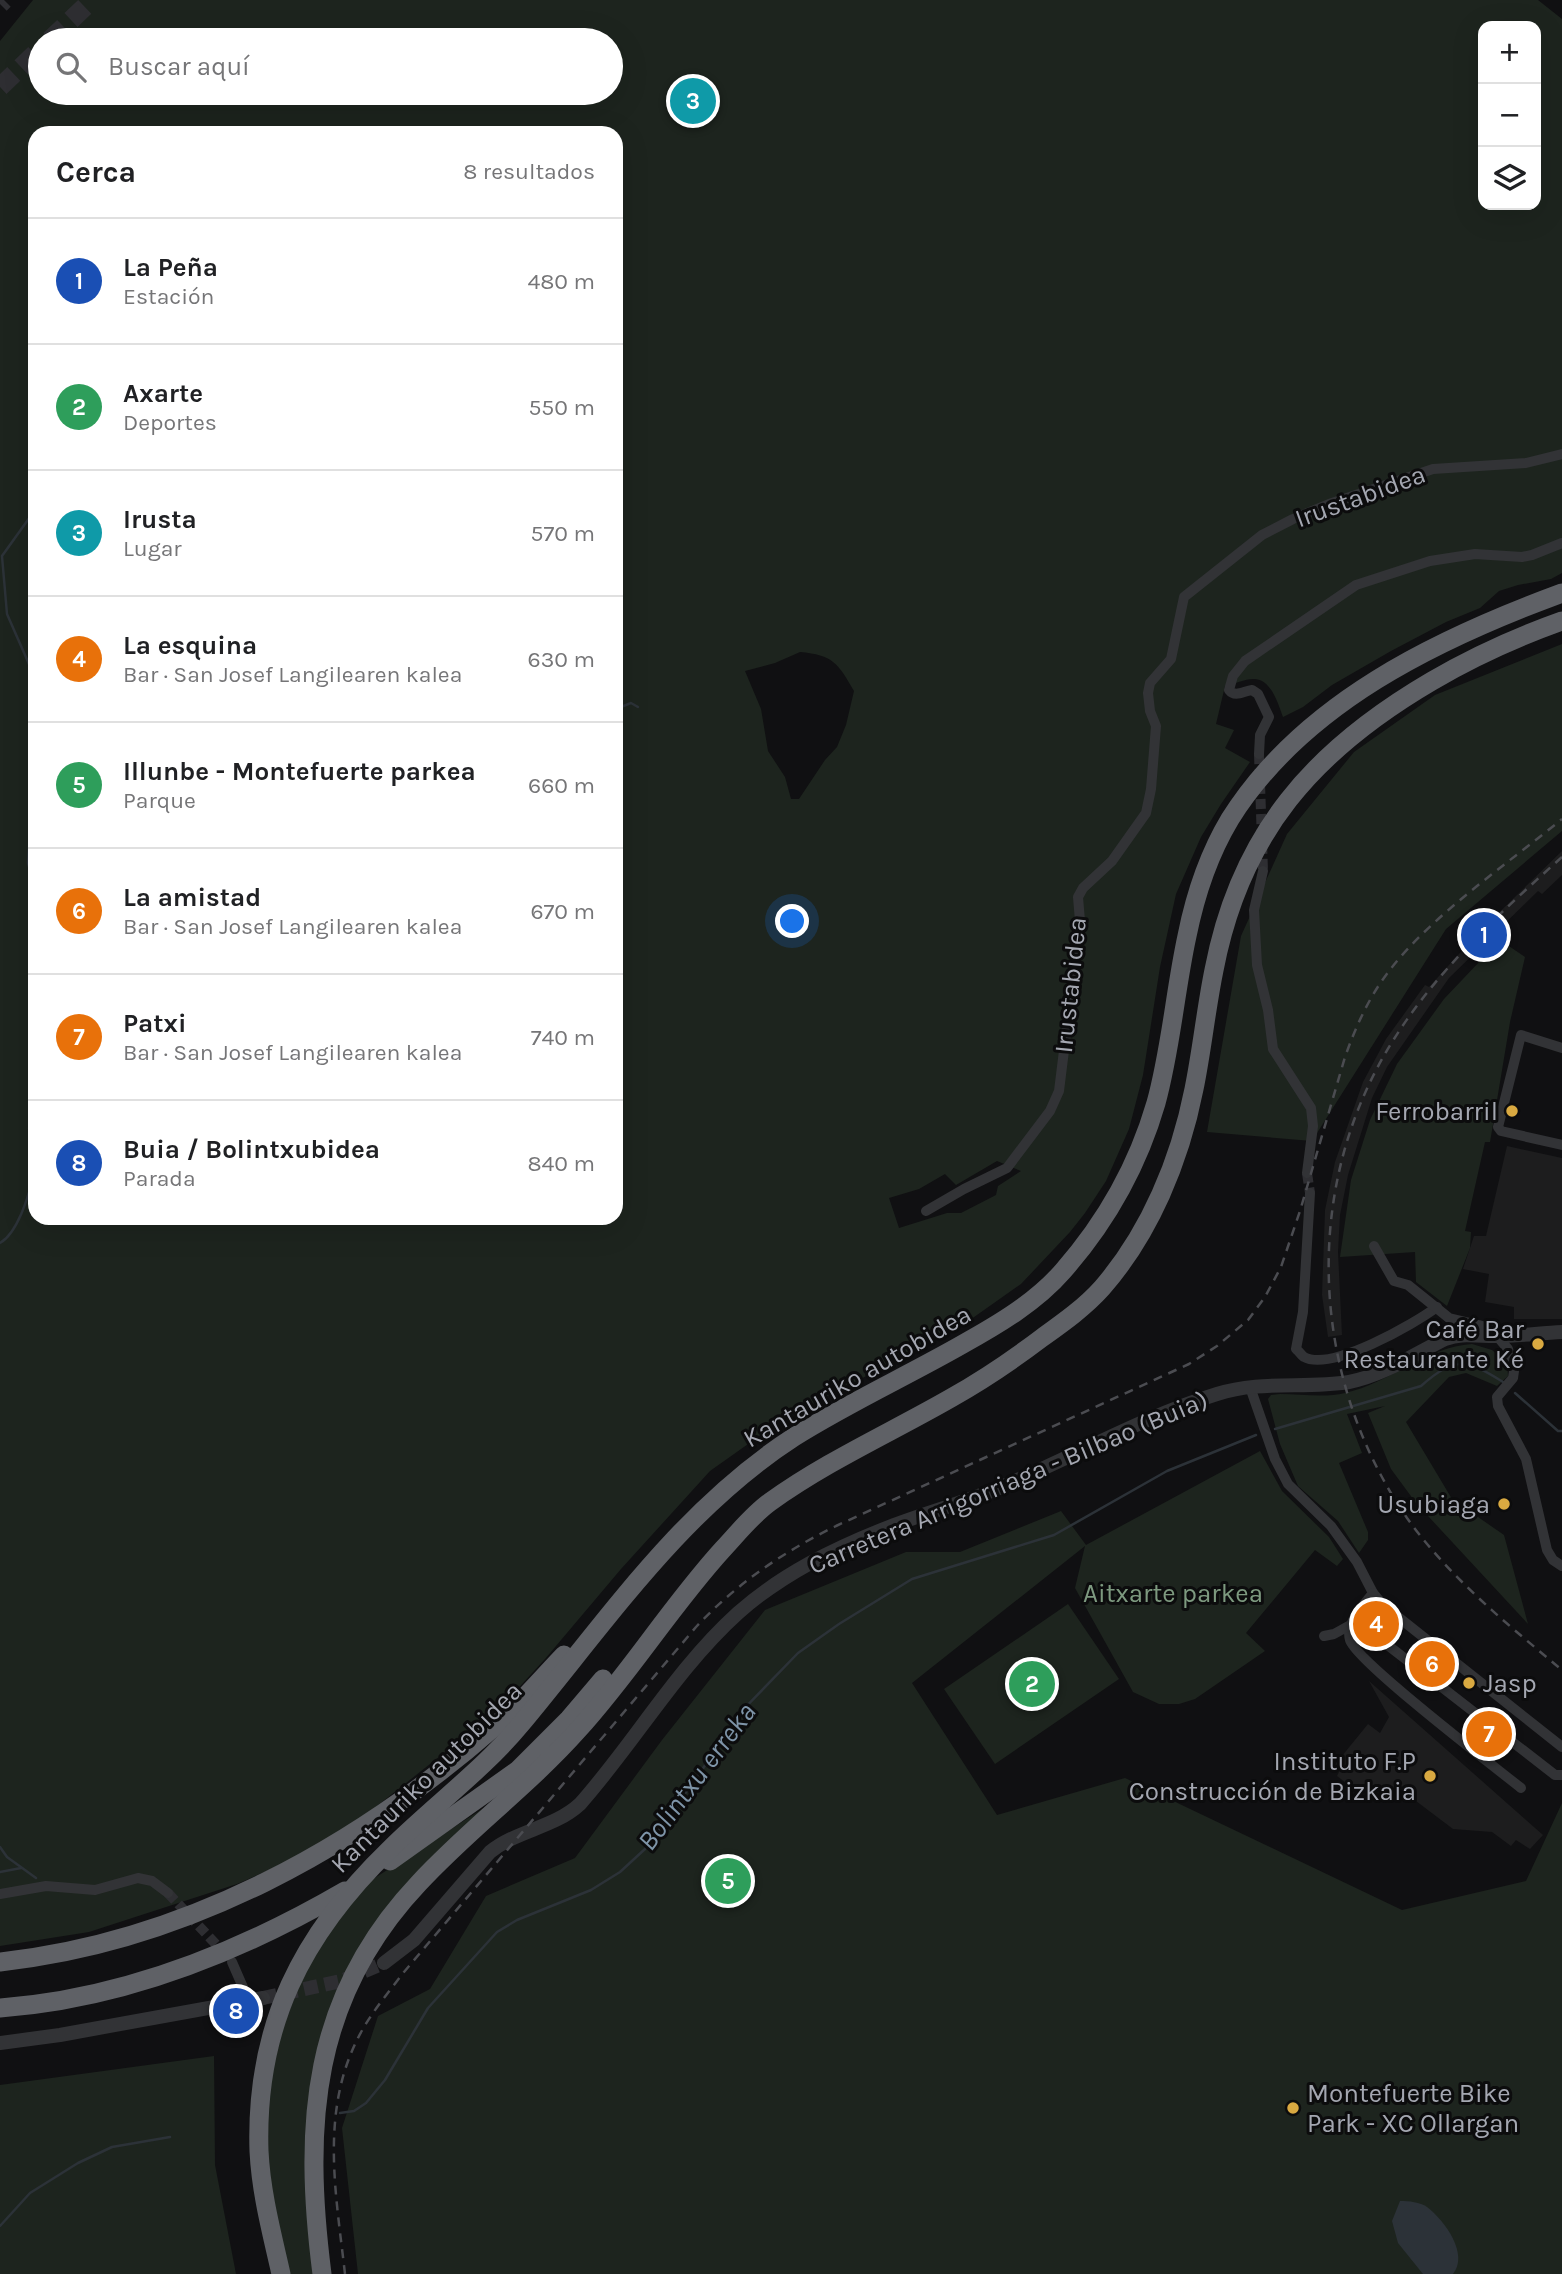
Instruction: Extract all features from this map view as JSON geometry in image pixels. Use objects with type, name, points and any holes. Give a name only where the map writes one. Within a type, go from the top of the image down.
[{"type":"highway","name":"Kantauriko autobidea","points":[[281,2274],[263,2188],[260,2155],[260,2109],[265,2064],[276,2020],[290,1984],[312,1943],[340,1901],[358,1880],[512,1735],[629,1589],[705,1506],[796,1436],[1010,1317],[1061,1274],[1107,1215],[1140,1152],[1157,1099],[1187,933],[1200,884],[1229,821],[1261,776],[1341,704],[1390,672],[1481,625],[1562,593]]},
{"type":"highway","points":[[0,2008],[103,1991],[195,1963],[285,1923],[342,1892],[518,1770],[569,1719],[691,1570],[725,1536],[836,1458],[951,1398],[1013,1360],[1077,1312],[1103,1287],[1141,1231],[1172,1168],[1194,1091],[1218,949],[1248,862],[1272,821],[1302,782],[1336,748],[1376,717],[1457,667],[1562,621]]},
{"type":"highway","points":[[322,2274],[314,2181],[316,2103],[333,2021],[363,1956],[389,1917],[418,1884],[579,1730],[696,1580],[760,1510]]},
{"type":"highway","points":[[0,1962],[98,1945],[181,1918],[270,1880],[349,1837],[417,1789],[496,1724],[629,1589]]},
{"type":"street","name":"Irustabidea","points":[[926,1212],[1007,1168],[1050,1111],[1059,1091],[1080,921],[1079,897],[1083,888],[1112,861],[1146,813],[1151,789],[1156,726],[1147,693],[1150,683],[1171,659],[1184,597],[1262,535],[1329,504],[1433,468],[1526,463],[1562,454]]},
{"type":"street","points":[[1259,754],[1260,735],[1269,717],[1258,694],[1252,690],[1236,695],[1231,693],[1229,690],[1233,676],[1245,662],[1331,600],[1356,585],[1430,561],[1475,554],[1522,557],[1562,544]]},
{"type":"street","points":[[1263,871],[1254,910],[1257,964],[1268,1010],[1273,1049],[1311,1108],[1313,1126],[1307,1173]]},
{"type":"street","points":[[1562,1048],[1521,1035],[1498,1127],[1501,1131],[1562,1145]]},
{"type":"street","points":[[1310,1193],[1303,1312],[1296,1349],[1305,1357],[1318,1359],[1352,1354],[1419,1321],[1437,1307]]},
{"type":"street","points":[[1374,1246],[1394,1281],[1408,1285],[1450,1318],[1487,1327],[1508,1349],[1513,1378],[1497,1397],[1498,1406],[1526,1459],[1547,1550],[1553,1560],[1562,1566]]},
{"type":"street","name":"Carretera Arrigorriaga - Bilbao (Buia)","points":[[384,1963],[414,1940],[480,1862],[501,1843],[570,1814],[591,1792],[698,1653],[740,1612],[793,1573],[839,1548],[890,1526],[972,1500],[1196,1401],[1229,1391],[1250,1387],[1349,1382],[1388,1368],[1445,1339],[1469,1333],[1497,1336],[1562,1332]]},
{"type":"street","points":[[1508,1349],[1516,1334]]},
{"type":"street","points":[[1250,1387],[1275,1459],[1288,1484],[1331,1526],[1383,1605],[1562,1747]]},
{"type":"street","points":[[1373,1593],[1352,1624],[1349,1638],[1353,1647],[1376,1671],[1521,1788]]},
{"type":"street","points":[[1324,1636],[1334,1634],[1352,1624],[1363,1626],[1558,1775]]},
{"type":"street","points":[[0,1894],[46,1886],[96,1890],[138,1878],[152,1881],[168,1893]]},
{"type":"street","points":[[0,2043],[256,2000],[232,1962]]},
{"type":"shaded area","points":[[1562,851],[1562,875],[1542,894],[1538,891],[1449,978],[1387,1067],[1372,1098],[1348,1175],[1340,1215],[1338,1252],[1342,1335],[1328,1337],[1322,1295],[1325,1210],[1335,1162],[1363,1082],[1386,1039],[1425,985],[1429,987],[1478,933]]},
{"type":"shaded area","points":[[1507,1146],[1562,1158],[1562,1319],[1514,1319],[1514,1307],[1485,1302],[1489,1274],[1463,1269],[1474,1236],[1486,1236]]},
{"type":"shaded area","points":[[1369,1681],[1543,1835],[1530,1849],[1516,1840],[1511,1846],[1492,1832],[1453,1829],[1408,1795],[1377,1788],[1358,1792],[1337,1776],[1339,1772],[1333,1767],[1368,1724],[1380,1733],[1389,1717]]},
{"type":"shaded area","points":[[1400,2201],[1424,2205],[1447,2229],[1457,2248],[1457,2266],[1453,2274],[1423,2274],[1398,2243],[1392,2221]]},
{"type":"green space","points":[[33,0],[1538,0],[1562,19],[1562,573],[1551,579],[1499,591],[1480,608],[1446,622],[1391,651],[1283,717],[1273,693],[1265,683],[1253,679],[1225,686],[1216,724],[1234,730],[1225,748],[1250,762],[1201,837],[1176,894],[1160,967],[1143,1075],[1129,1129],[1106,1181],[1085,1213],[1021,1284],[960,1327],[782,1420],[710,1471],[512,1695],[478,1726],[358,1821],[287,1862],[237,1884],[89,1932],[0,1946],[0,41]],"holes":[[[800,652],[820,655],[833,662],[854,691],[846,725],[837,747],[799,799],[791,799],[785,777],[768,751],[761,709],[745,671],[775,663]],[[997,1161],[1021,1171],[998,1186],[996,1195],[961,1213],[947,1213],[899,1228],[889,1198],[919,1189],[945,1174],[956,1185]]]},
{"type":"green space","points":[[1562,644],[1562,831],[1446,929],[1312,1141],[1207,1132],[1241,936],[1287,834],[1354,752],[1435,695]]},
{"type":"green space","points":[[1500,940],[1525,957],[1510,1022],[1490,1142],[1485,1142],[1465,1231],[1471,1232],[1470,1248],[1447,1306],[1416,1282],[1415,1252],[1340,1257],[1351,1180],[1370,1120],[1397,1064],[1444,999]]},
{"type":"green space","points":[[1472,1344],[1492,1350],[1507,1363],[1508,1376],[1497,1386],[1466,1373],[1449,1377],[1406,1422],[1452,1499],[1504,1535],[1528,1624],[1416,1503],[1391,1469],[1368,1413],[1385,1406],[1347,1414],[1362,1453],[1339,1463],[1368,1532],[1368,1540],[1359,1553],[1338,1521],[1298,1486],[1280,1444],[1268,1399],[1271,1395],[1280,1394],[1321,1396],[1345,1393],[1377,1382],[1423,1358]]},
{"type":"green space","name":"Aitxarte parkea","points":[[1260,1451],[1282,1491],[1329,1537],[1343,1559],[1337,1566],[1315,1550],[1246,1633],[1265,1651],[1195,1699],[1179,1704],[1159,1704],[1133,1692],[1075,1588],[1085,1546],[912,1683],[997,1815],[1125,1778],[1402,1910],[1526,1881],[1562,1803],[1562,2274],[358,2274],[342,2128],[378,2016],[430,1989],[486,1896],[575,1858],[662,1740],[765,1610],[906,1552],[960,1552],[1061,1511],[1086,1545]]},
{"type":"green space","points":[[1068,1604],[1119,1679],[995,1764],[944,1689]]},
{"type":"green space","points":[[504,1795],[401,1893],[319,2053],[317,2274],[288,2274],[266,2159],[267,2095],[283,2027],[305,1972],[319,1945],[367,1883]]},
{"type":"green space","points":[[214,2056],[215,2165],[236,2274],[0,2274],[0,2085]]},
{"type":"waterway","points":[[28,520],[2,556],[7,614],[28,662]]},
{"type":"waterway","points":[[623,706],[631,703],[638,707]]},
{"type":"waterway","points":[[0,1243],[13,1230],[28,1195]]},
{"type":"waterway","points":[[1275,1429],[1421,1386],[1452,1365],[1470,1365],[1503,1382]]},
{"type":"waterway","points":[[1515,1393],[1558,1431],[1562,1431]]},
{"type":"waterway","name":"Bolintxu erreka","points":[[340,2113],[354,2111],[366,2103],[385,2080],[428,2008],[497,1932],[517,1920],[591,1890],[620,1872],[645,1849],[702,1770],[735,1718],[798,1653],[912,1579],[1054,1535],[1167,1471],[1256,1435]]},
{"type":"waterway","points":[[0,1847],[7,1857],[36,1878]]},
{"type":"waterway","points":[[0,1872],[21,1868]]},
{"type":"waterway","points":[[0,2226],[30,2193],[78,2163],[112,2147],[170,2137]]},
{"type":"tunnel","points":[[0,4],[4,0]]},
{"type":"tunnel","points":[[63,28],[92,0]]},
{"type":"tunnel","points":[[0,87],[28,60]]},
{"type":"tunnel","points":[[1259,754],[1263,871]]},
{"type":"tunnel","points":[[1307,1173],[1310,1193]]},
{"type":"tunnel","points":[[168,1893],[226,1955]]},
{"type":"tunnel","points":[[263,1998],[341,1981],[384,1963]]},
{"type":"railway","points":[[345,2274],[335,2184],[335,2125],[339,2095],[346,2066],[358,2038],[404,1972],[696,1627],[744,1583],[779,1558],[836,1526],[1189,1364],[1217,1346],[1248,1320],[1265,1297],[1281,1267],[1345,1057],[1358,1023],[1375,991],[1406,950],[1426,930],[1562,819]]},
{"type":"railway","points":[[1562,857],[1450,965],[1411,1013],[1394,1039],[1364,1096],[1343,1155],[1331,1217],[1329,1280],[1335,1343],[1351,1404],[1374,1463],[1407,1518],[1441,1560],[1500,1617],[1562,1670]]},
{"type":"place","name":"Irusta","points":[[693,101]]},
{"type":"place","name":"La Peña","points":[[1484,935]]},
{"type":"place","name":"Ferrobarril","points":[[1512,1111]]},
{"type":"place","name":"Café Bar Restaurante Ké","points":[[1538,1344]]},
{"type":"place","name":"Usubiaga","points":[[1504,1504]]},
{"type":"place","name":"La esquina","points":[[1376,1624]]},
{"type":"place","name":"La amistad","points":[[1432,1664]]},
{"type":"place","name":"Jasp","points":[[1469,1683]]},
{"type":"place","name":"Axarte","points":[[1032,1684]]},
{"type":"place","name":"Patxi","points":[[1489,1734]]},
{"type":"place","name":"Instituto F.P Construcción de Bizkaia","points":[[1430,1776]]},
{"type":"place","name":"Illunbe - Montefuerte parkea","points":[[728,1881]]},
{"type":"place","name":"Buia / Bolintxubidea","points":[[236,2011]]},
{"type":"place","name":"Montefuerte Bike Park - XC Ollargan","points":[[1293,2108]]}]
